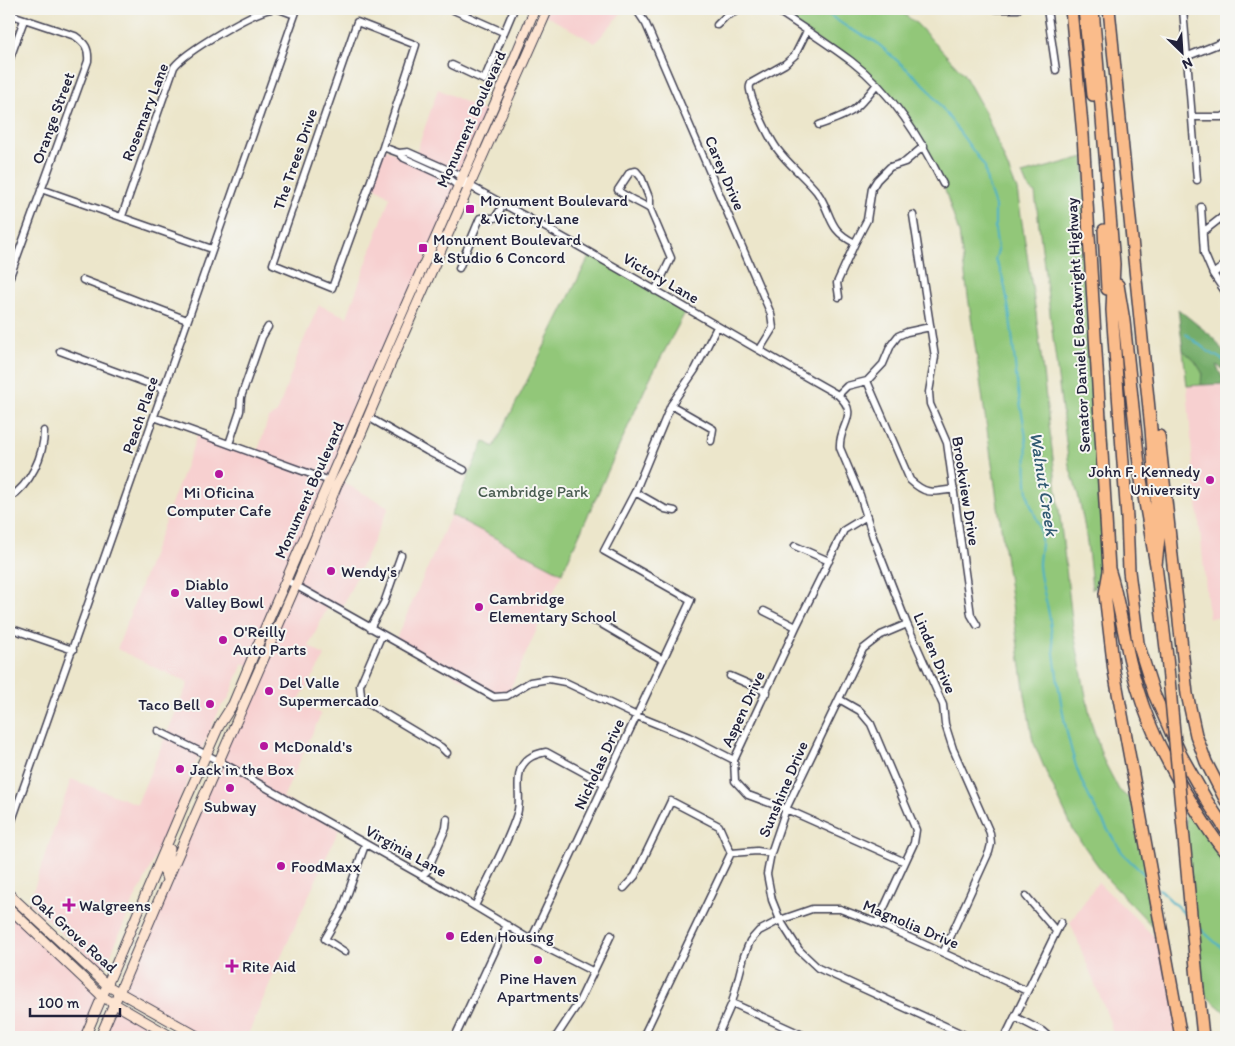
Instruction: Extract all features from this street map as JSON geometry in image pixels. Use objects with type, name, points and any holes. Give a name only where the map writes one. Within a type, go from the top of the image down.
[{"type":"highway","name":"Senator Daniel E Boatwright Highway","points":[[1071,9],[1083,135],[1109,569],[1117,593],[1131,667],[1152,732],[1166,761],[1183,789],[1211,834],[1226,853]]},
{"type":"highway","points":[[1084,9],[1096,125],[1107,289],[1112,310]]},
{"type":"highway","points":[[1093,9],[1114,264],[1124,322],[1140,474],[1156,565],[1167,658],[1203,1037]]},
{"type":"highway","points":[[1109,9],[1151,429],[1159,538],[1156,565]]},
{"type":"highway","points":[[1114,264],[1112,310],[1129,570],[1138,643],[1154,694],[1180,755],[1206,801],[1226,830]]},
{"type":"highway","points":[[1139,306],[1146,334],[1155,395],[1187,694],[1200,744],[1209,769],[1226,802]]},
{"type":"highway","points":[[1109,569],[1105,594],[1114,671],[1181,1037]]},
{"type":"main road","name":"Monument Boulevard","points":[[85,1037],[185,802],[220,726],[233,704],[535,9]]},
{"type":"main road","name":"Monument Boulevard","points":[[100,1037],[296,585],[336,485],[350,460],[548,9]]},
{"type":"main road","points":[[185,802],[191,825]]},
{"type":"main road","points":[[167,880],[164,870],[170,853],[172,834]]},
{"type":"main road","name":"Oak Grove Road","points":[[9,894],[108,986],[199,1037]]},
{"type":"main road","name":"Oak Grove Road","points":[[9,908],[103,997],[172,1037]]},
{"type":"street","name":"Rosemary Lane","points":[[122,216],[174,67],[185,55],[257,12],[271,9]]},
{"type":"street","points":[[279,9],[296,12]]},
{"type":"street","points":[[451,9],[503,32]]},
{"type":"street","points":[[452,65],[484,80],[514,9]]},
{"type":"street","name":"Carey Drive","points":[[636,9],[646,24],[771,314],[773,328],[760,350]]},
{"type":"street","points":[[717,25],[726,16],[742,9]]},
{"type":"street","points":[[775,9],[852,61],[876,84],[905,117],[924,146],[943,184]]},
{"type":"street","points":[[996,9],[1018,9]]},
{"type":"street","points":[[1047,9],[1056,70]]},
{"type":"street","points":[[1183,9],[1197,180]]},
{"type":"street","name":"Peach Place","points":[[9,829],[296,12]]},
{"type":"street","name":"Orange Street","points":[[9,14],[75,36],[84,42],[89,54],[9,279]]},
{"type":"street","points":[[9,61],[24,20]]},
{"type":"street","name":"The Trees Drive","points":[[357,22],[416,45],[383,147],[332,288],[273,264],[357,22]]},
{"type":"street","points":[[807,31],[795,55],[785,64],[751,83],[750,92],[770,138],[778,150],[817,193],[825,206],[832,226],[844,238],[854,243]]},
{"type":"street","points":[[1188,56],[1226,41]]},
{"type":"street","points":[[819,125],[846,116],[858,108],[876,84]]},
{"type":"street","points":[[1192,117],[1222,117],[1226,115]]},
{"type":"street","points":[[839,297],[837,284],[854,243],[867,220],[872,188],[890,167],[905,162],[924,146]]},
{"type":"street","points":[[383,147],[448,178],[458,186],[470,186]]},
{"type":"street","points":[[398,153],[408,152],[462,176],[470,186]]},
{"type":"street","points":[[650,209],[635,199],[619,193],[618,190],[630,172],[639,172],[650,200],[650,209],[671,258],[655,291]]},
{"type":"street","name":"Victory Lane","points":[[470,186],[838,395]]},
{"type":"street","points":[[42,188],[212,249]]},
{"type":"street","points":[[459,268],[480,218],[495,218],[504,204]]},
{"type":"street","points":[[1201,207],[1204,253],[1213,274],[1226,293]]},
{"type":"street","points":[[1203,232],[1226,214]]},
{"type":"street","name":"Brookview Drive","points":[[913,215],[935,357],[929,392],[930,404],[947,443],[971,615],[977,624]]},
{"type":"street","points":[[1213,274],[1226,264]]},
{"type":"street","points":[[83,280],[187,320]]},
{"type":"street","points":[[675,511],[666,509],[635,492],[671,405],[695,370],[717,327]]},
{"type":"street","points":[[838,395],[847,386],[867,381],[883,364],[891,344],[898,336],[930,327]]},
{"type":"street","points":[[229,444],[240,412],[241,397],[262,337],[268,328]]},
{"type":"street","points":[[60,351],[163,389]]},
{"type":"street","points":[[867,381],[910,480],[920,490],[932,492],[954,489]]},
{"type":"street","name":"Linden Drive","points":[[838,395],[846,401],[849,409],[849,415],[839,440],[840,448],[860,495],[873,537],[907,624],[943,705],[945,724],[953,749],[991,838],[988,852],[943,953]]},
{"type":"street","points":[[671,405],[714,429],[711,441]]},
{"type":"street","points":[[368,417],[426,451],[464,470]]},
{"type":"street","points":[[154,418],[330,481]]},
{"type":"street","points":[[9,498],[30,480],[44,442],[44,431]]},
{"type":"street","name":"Nicholas Drive","points":[[531,940],[691,600],[604,550],[635,492]]},
{"type":"street","name":"Aspen Drive","points":[[866,516],[844,530],[796,627],[734,760],[735,781],[748,795],[786,809],[905,862]]},
{"type":"street","points":[[794,546],[829,561]]},
{"type":"street","points":[[370,628],[384,603],[401,555]]},
{"type":"street","points":[[286,580],[494,697],[507,696],[530,682],[549,678],[565,682],[637,716],[689,737],[734,760]]},
{"type":"street","points":[[764,611],[796,627]]},
{"type":"street","points":[[581,618],[598,622],[663,660]]},
{"type":"street","name":"Sunshine Drive","points":[[907,624],[881,635],[863,649],[786,809],[771,854],[767,874],[772,900],[780,920],[799,950],[818,968],[969,1037]]},
{"type":"street","points":[[9,628],[73,650]]},
{"type":"street","points":[[382,634],[360,685],[361,696],[369,704],[441,747],[447,753]]},
{"type":"street","points":[[730,676],[766,692]]},
{"type":"street","points":[[839,699],[860,710],[871,724],[916,830],[914,843],[876,923]]},
{"type":"street","name":"Virginia Lane","points":[[158,731],[219,761],[476,906],[531,940],[592,971]]},
{"type":"street","points":[[476,906],[518,812],[518,782],[520,769],[524,762],[535,755],[546,752],[605,784]]},
{"type":"street","points":[[624,888],[635,876],[671,801],[719,826],[731,853],[643,1037]]},
{"type":"street","points":[[422,876],[427,871],[446,828],[447,820]]},
{"type":"street","points":[[345,952],[325,939],[342,910],[365,845]]},
{"type":"street","points":[[731,853],[757,851],[771,854]]},
{"type":"street","points":[[1026,896],[1056,932]]},
{"type":"street","name":"Magnolia Drive","points":[[780,920],[812,909],[840,909],[876,923],[1027,991]]},
{"type":"street","points":[[717,1037],[732,1003],[744,956],[750,941],[759,931],[780,920]]},
{"type":"street","points":[[1005,1037],[1061,922]]},
{"type":"street","points":[[455,1037],[507,925]]},
{"type":"street","points":[[556,1037],[579,1002],[611,934]]},
{"type":"street","points":[[732,1003],[795,1035],[807,1037]]},
{"type":"street","points":[[1015,1017],[1042,1031],[1049,1037]]},
{"type":"shaded area","points":[[548,9],[625,9],[595,43],[545,15]]},
{"type":"shaded area","points":[[438,89],[490,114],[462,176],[415,156]]},
{"type":"shaded area","points":[[383,147],[458,186],[250,666],[243,663],[228,700],[221,706],[107,963],[104,967],[100,968],[29,903],[71,779],[137,804],[188,683],[117,649],[198,433],[257,454],[268,419],[277,413],[300,349],[319,305],[347,317],[390,197],[370,184]]},
{"type":"shaded area","name":"John F. Kennedy University","points":[[1226,384],[1226,616],[1209,618],[1187,386]]},
{"type":"shaded area","points":[[339,480],[389,507],[341,610],[329,604],[309,646],[325,656],[298,701],[321,714],[283,798],[339,829],[247,1037],[199,1037],[120,992]]},
{"type":"shaded area","name":"Cambridge Elementary School","points":[[451,515],[562,573],[507,696],[494,697],[395,641]]},
{"type":"shaded area","points":[[1098,882],[1166,948],[1181,1037],[1113,1037],[1110,1022],[1070,922]]},
{"type":"shaded area","points":[[9,908],[103,997],[85,1037],[9,1037]]},
{"type":"shaded area","points":[[114,1005],[172,1037],[100,1037]]},
{"type":"green space","points":[[775,9],[897,9],[916,23],[963,73],[985,112],[1017,190],[1036,313],[1073,628],[1092,725],[1103,759],[1119,790],[1138,806],[1163,937],[1109,881],[1074,832],[1033,741],[959,233],[943,184],[924,146],[877,84]]},
{"type":"green space","points":[[1084,157],[1109,569],[1092,590],[1085,527],[1069,466],[1035,193],[1027,186],[1022,174]]},
{"type":"green space","name":"Cambridge Park","points":[[591,253],[687,309],[649,380],[562,573],[451,515],[484,441],[494,447]]},
{"type":"green space","points":[[1178,309],[1214,338],[1226,356],[1226,371],[1216,365],[1226,384],[1201,385],[1202,372],[1195,361],[1183,350]]},
{"type":"green space","points":[[1183,350],[1195,361],[1202,372],[1201,385],[1187,386]]},
{"type":"green space","points":[[1183,789],[1226,853],[1226,1013],[1198,989]]},
{"type":"waterway","name":"Walnut Creek","points":[[820,9],[850,29],[876,42],[926,86],[985,167],[987,182],[995,206],[995,230],[998,250],[995,260],[1000,269],[1007,300],[1026,439],[1028,495],[1040,531],[1040,572],[1049,614],[1066,730],[1076,766],[1096,811],[1122,852],[1146,876]]},
{"type":"waterway","points":[[1186,334],[1206,350],[1226,362]]},
{"type":"waterway","name":"Walnut Creek","points":[[1159,889],[1186,915]]},
{"type":"waterway","name":"Walnut Creek","points":[[1196,925],[1226,952]]},
{"type":"place","name":"Monument Boulevard & Victory Lane","points":[[470,209]]},
{"type":"place","name":"Monument Boulevard & Studio 6 Concord","points":[[423,248]]},
{"type":"place","name":"Mi Oficina Computer Cafe","points":[[219,474]]},
{"type":"place","name":"John F. Kennedy University","points":[[1210,480]]},
{"type":"place","name":"Wendy's","points":[[331,571]]},
{"type":"place","name":"Diablo Valley Bowl","points":[[175,593]]},
{"type":"place","name":"Cambridge Elementary School","points":[[479,607]]},
{"type":"place","name":"O'Reilly Auto Parts","points":[[223,640]]},
{"type":"place","name":"Del Valle Supermercado","points":[[269,691]]},
{"type":"place","name":"Taco Bell","points":[[210,704]]},
{"type":"place","name":"McDonald's","points":[[264,746]]},
{"type":"place","name":"Jack in the Box","points":[[180,769]]},
{"type":"place","name":"Subway","points":[[230,788]]},
{"type":"place","name":"FoodMaxx","points":[[281,866]]},
{"type":"place","name":"Walgreens","points":[[69,905]]},
{"type":"place","name":"Eden Housing","points":[[450,936]]},
{"type":"place","name":"Pine Haven Apartments","points":[[538,960]]},
{"type":"place","name":"Rite Aid","points":[[232,966]]}]
